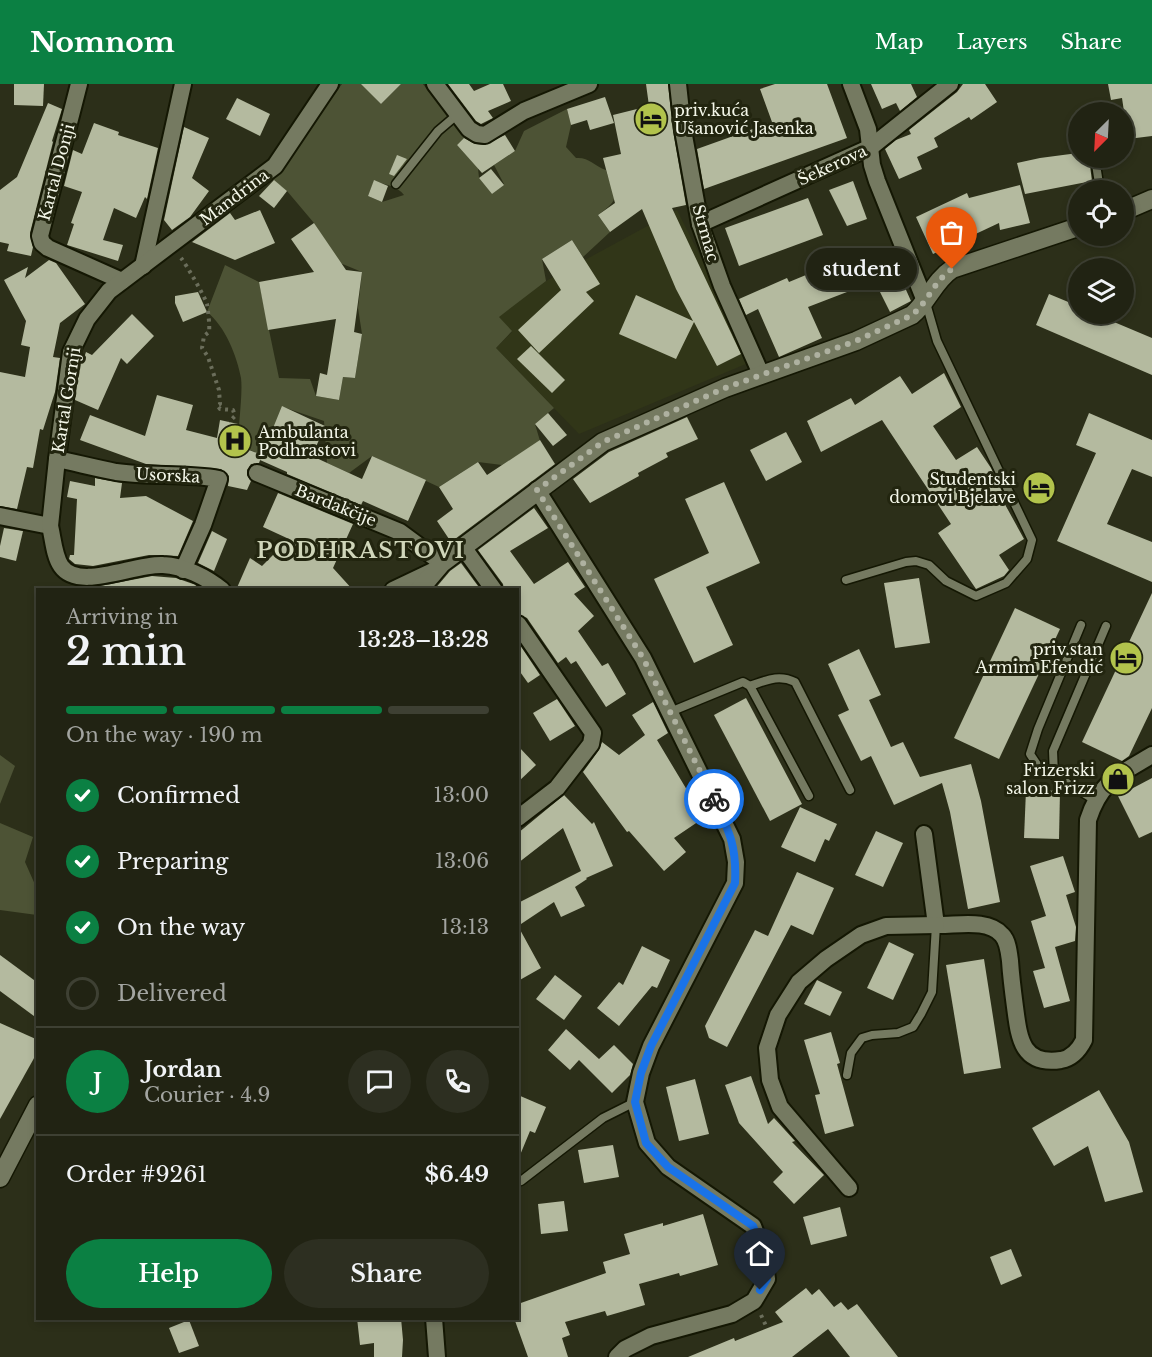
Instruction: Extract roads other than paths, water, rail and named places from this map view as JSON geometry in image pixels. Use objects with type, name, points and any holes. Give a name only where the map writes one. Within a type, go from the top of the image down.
[{"type":"street","name":"Kartal Donji","points":[[79,84],[40,236],[42,243],[48,248],[122,281]]},
{"type":"street","points":[[143,266],[183,84]]},
{"type":"street","name":"Mandrina","points":[[143,266],[275,166],[330,84]]},
{"type":"street","points":[[435,84],[469,129],[477,134],[485,135],[524,111],[589,84]]},
{"type":"street","name":"Strmac","points":[[678,84],[683,130],[700,224],[722,286],[761,374]]},
{"type":"street","points":[[851,84],[863,115],[877,181],[929,294]]},
{"type":"street","name":"Šekerova","points":[[700,224],[871,147],[950,84]]},
{"type":"street","points":[[1134,207],[1152,199]]},
{"type":"street","points":[[397,588],[438,567],[603,442],[725,388],[876,333],[912,315],[943,275],[952,269],[1068,230]]},
{"type":"street","name":"Kartal Gornji","points":[[50,526],[71,352],[74,343],[101,300],[143,266]]},
{"type":"street","name":"Usorska","points":[[57,459],[117,472],[219,479],[203,525],[183,570]]},
{"type":"street","name":"Bardakčije","points":[[258,473],[400,532],[438,567]]},
{"type":"street","points":[[537,490],[643,658],[732,839],[736,862],[735,883],[651,1046],[641,1073],[635,1102],[646,1143],[668,1167],[753,1226],[763,1252],[767,1279],[754,1301],[732,1314],[651,1336],[625,1349],[617,1357]]},
{"type":"street","points":[[0,516],[50,526],[61,566],[72,576],[83,579],[137,567],[163,565],[183,570],[206,584]]},
{"type":"street","points":[[463,547],[493,588]]},
{"type":"street","points":[[421,588],[438,567]]},
{"type":"street","points":[[519,625],[593,733],[591,744],[558,788],[519,817]]},
{"type":"street","points":[[849,1188],[780,1107],[770,1080],[767,1048],[778,1015],[799,982],[826,959],[861,935],[886,926],[976,925],[992,927],[1003,935],[1008,950],[1018,1038],[1029,1053],[1046,1061],[1064,1060],[1079,1051],[1084,1040],[1088,820],[1095,800],[1110,780],[1152,755]]},
{"type":"street","points":[[924,834],[936,926]]},
{"type":"street","points":[[0,1178],[36,1109]]},
{"type":"street","points":[[434,1320],[437,1357]]},
{"type":"lane","points":[[396,184],[431,138],[458,114]]},
{"type":"lane","points":[[846,580],[916,561],[929,565],[946,581],[976,596],[1006,583],[1027,559],[1032,540],[936,341],[929,294]]},
{"type":"lane","points":[[1082,625],[1038,729],[1030,754],[1038,766],[1095,800]]},
{"type":"lane","points":[[1054,775],[1053,751],[1106,626]]},
{"type":"lane","points":[[750,686],[776,677],[795,682],[850,790]]},
{"type":"lane","points":[[670,712],[742,682],[750,686],[809,796]]},
{"type":"lane","points":[[847,1075],[851,1053],[862,1038],[913,1027],[921,1014],[932,992],[936,926]]},
{"type":"lane","points":[[521,1181],[603,1118],[635,1102]]},
{"type":"place","name":"priv.kuća Ušanović Jasenka","points":[[651,119]]},
{"type":"place","name":"student","points":[[952,269]]},
{"type":"place","name":"Ambulanta Podhrastovi","points":[[235,441]]},
{"type":"place","name":"Studentski domovi Bjelave","points":[[1039,488]]},
{"type":"place","name":"priv.stan Armim Efendić","points":[[1126,658]]},
{"type":"place","name":"Frizerski salon Frizz","points":[[1118,779]]},
{"type":"district","name":"PODHRASTOVI","points":[[361,550]]}]
